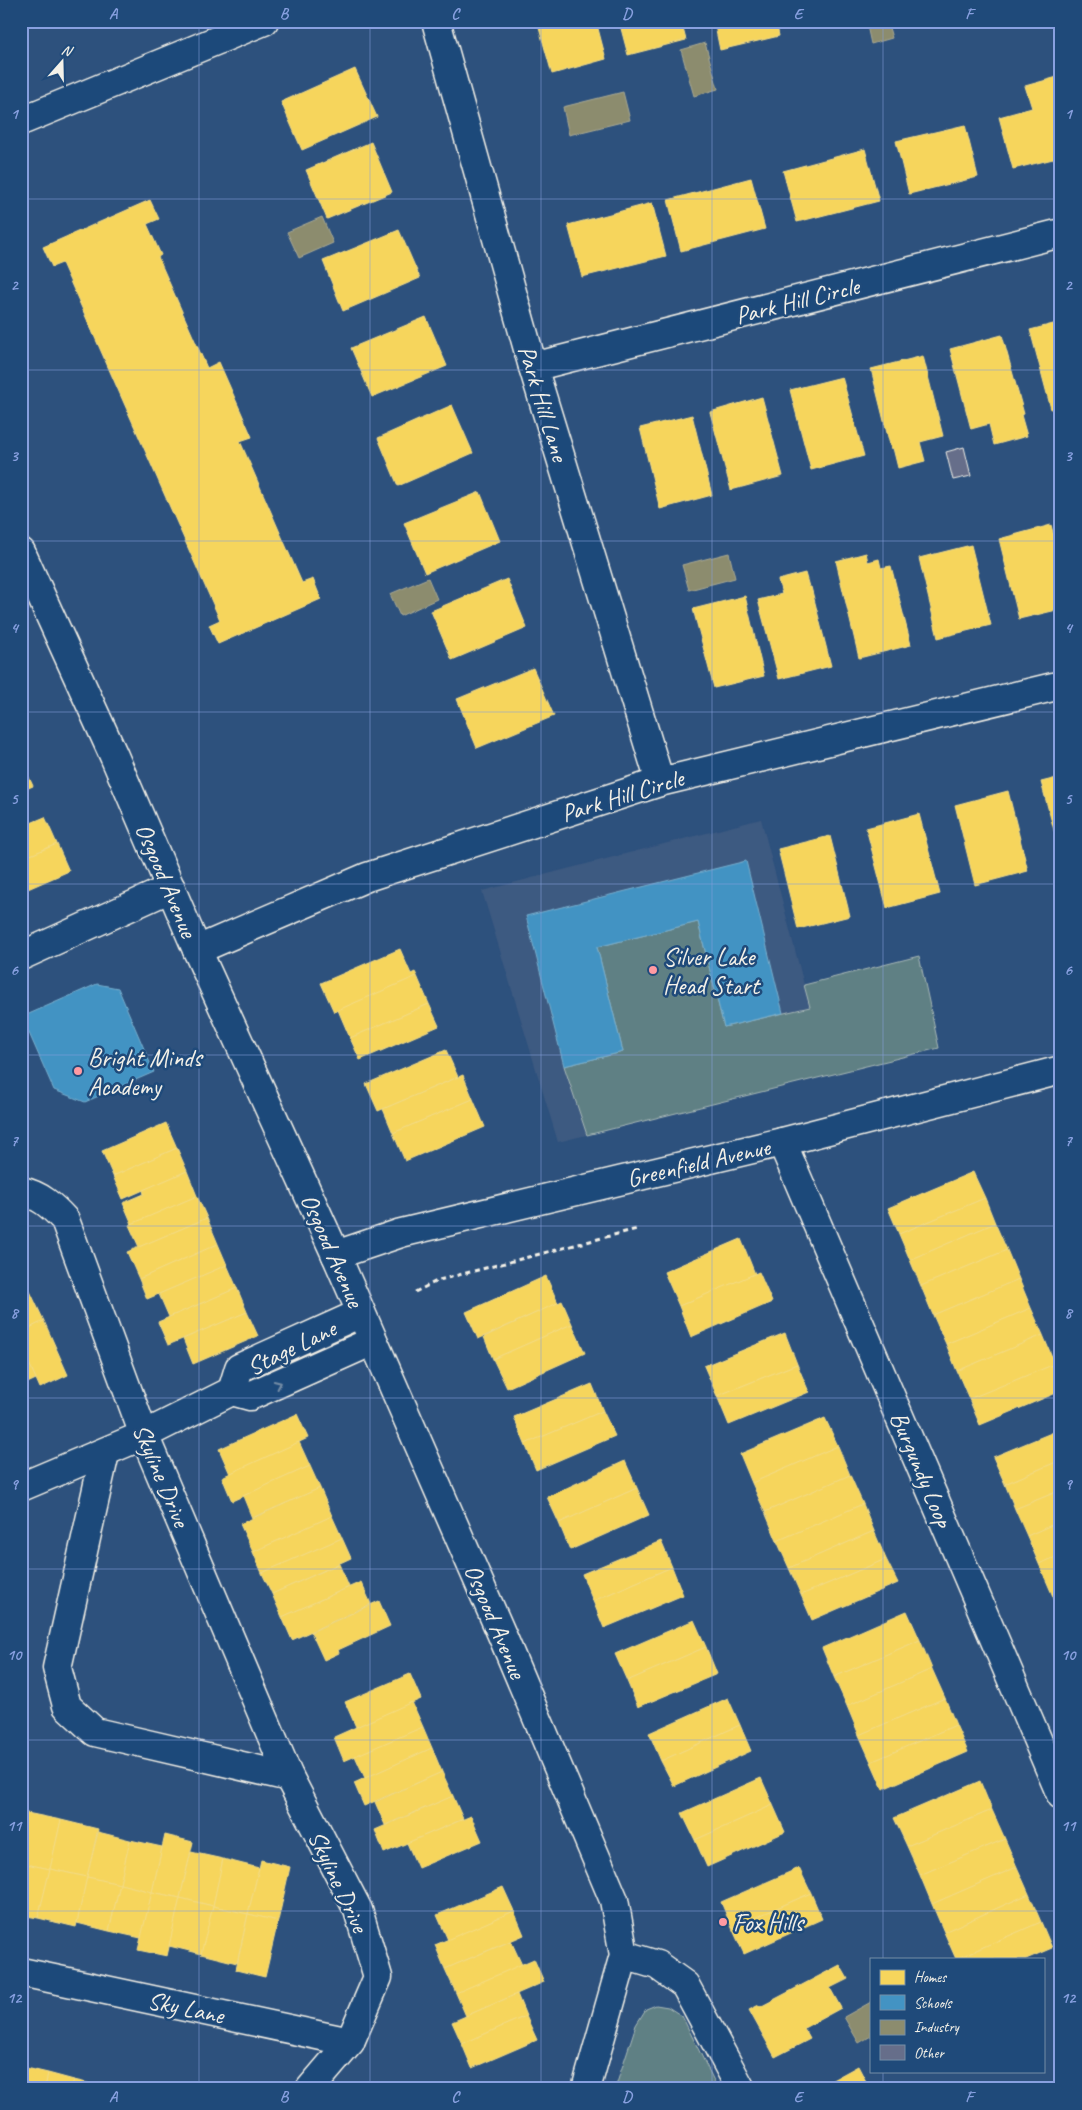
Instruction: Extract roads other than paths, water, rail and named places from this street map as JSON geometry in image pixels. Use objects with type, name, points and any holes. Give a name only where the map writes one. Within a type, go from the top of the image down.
[{"type":"street","points":[[21,121],[264,21]]},
{"type":"street","name":"Park Hill Lane","points":[[436,21],[532,367],[660,782]]},
{"type":"street","name":"Park Hill Circle","points":[[532,367],[1061,233]]},
{"type":"street","name":"Osgood Avenue","points":[[21,552],[114,756],[197,950],[336,1254],[502,1634],[614,1900],[624,1955]]},
{"type":"street","name":"Park Hill Circle","points":[[197,950],[368,877],[660,782],[1061,685]]},
{"type":"street","points":[[21,956],[171,888]]},
{"type":"street","name":"Greenfield Avenue","points":[[336,1254],[401,1234],[782,1142],[1061,1070]]},
{"type":"street","name":"Burgundy Loop","points":[[782,1142],[1061,1795]]},
{"type":"street","name":"Skyline Drive","points":[[21,1191],[29,1192],[49,1202],[65,1220],[144,1435],[289,1777],[358,1910],[378,1977],[350,2042],[310,2089]]},
{"type":"street","name":"Stage Lane","points":[[232,1391],[239,1368],[361,1313]]},
{"type":"street","name":"Stage Lane","points":[[21,1487],[105,1453],[232,1391],[250,1396],[373,1341]]},
{"type":"street","name":"Skyline Drive","points":[[105,1453],[57,1668],[67,1706],[95,1732],[289,1777]]},
{"type":"street","points":[[586,2089],[624,1955],[657,1965],[684,1986],[741,2089]]},
{"type":"street","name":"Sky Lane","points":[[21,1972],[350,2042]]},
{"type":"place","name":"Silver Lake Head Start","points":[[653,970]]},
{"type":"place","name":"Bright Minds Academy","points":[[78,1071]]},
{"type":"place","name":"Fox Hills","points":[[723,1922]]}]
